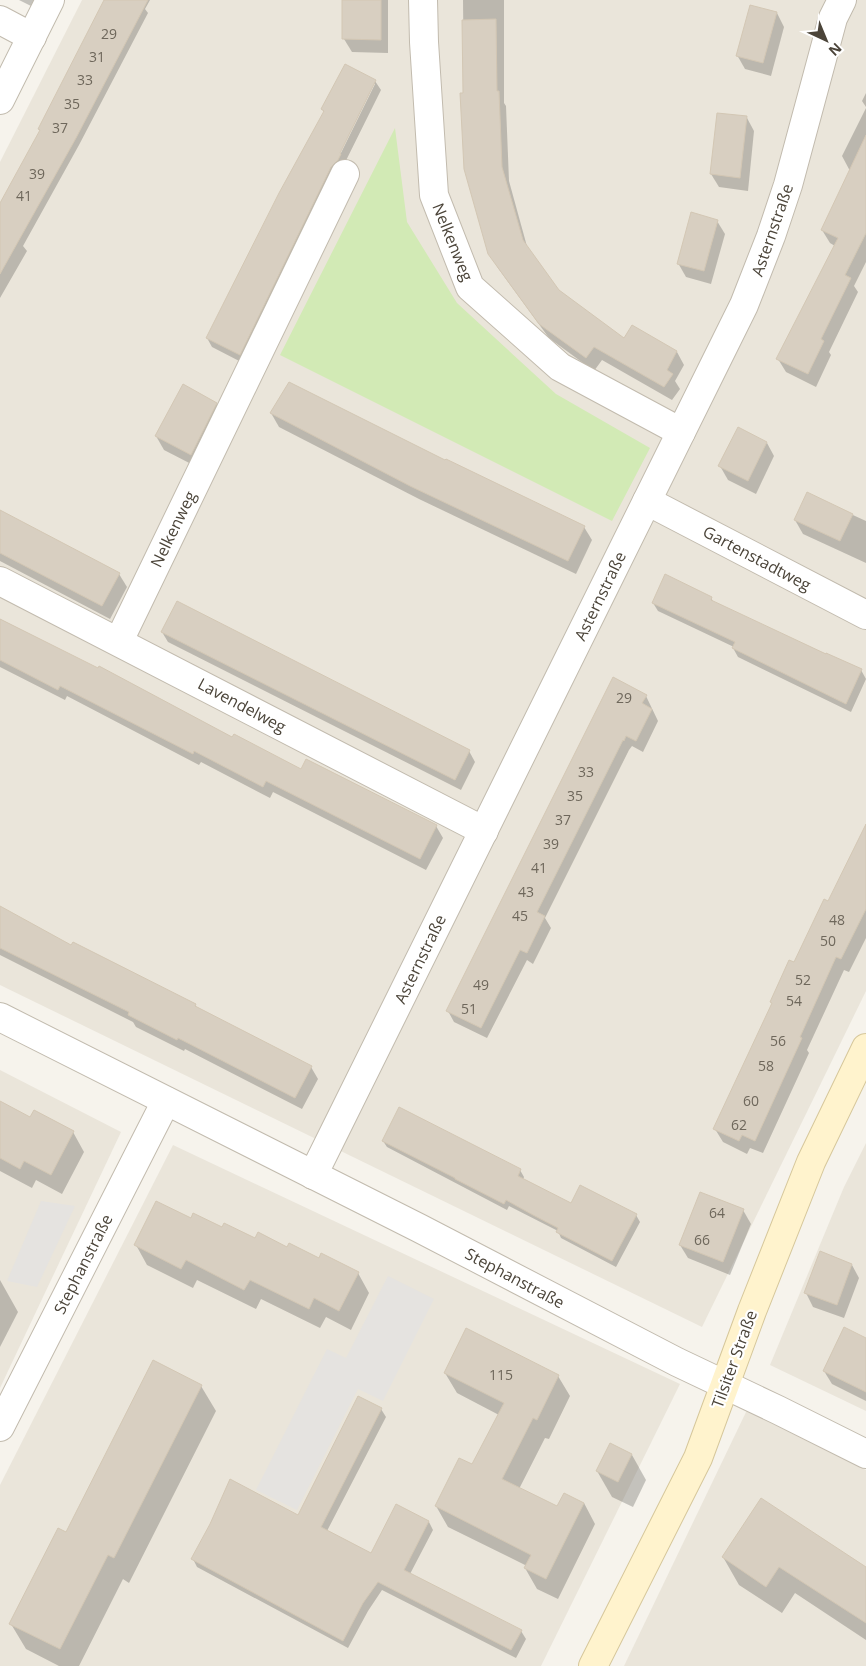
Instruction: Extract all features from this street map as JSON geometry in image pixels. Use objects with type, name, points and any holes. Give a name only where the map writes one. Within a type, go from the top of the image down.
[{"type":"street","points":[[0,100],[50,0]]},
{"type":"street","name":"Nelkenweg","points":[[423,0],[434,195],[470,287],[560,367],[681,432]]},
{"type":"street","name":"Asternstraße","points":[[313,1175],[744,306],[788,185],[833,18],[842,0]]},
{"type":"street","points":[[0,20],[32,36]]},
{"type":"street","name":"Nelkenweg","points":[[119,641],[345,174]]},
{"type":"street","name":"Gartenstadtweg","points":[[647,501],[866,615]]},
{"type":"street","name":"Lavendelweg","points":[[0,580],[484,831]]},
{"type":"street","name":"Stephanstraße","points":[[0,1017],[419,1228],[677,1362],[866,1454]]},
{"type":"street","name":"Tilsiter Straße","points":[[593,1666],[698,1458],[724,1384],[811,1162],[866,1048]]},
{"type":"street","name":"Stephanstraße","points":[[0,1427],[166,1101]]},
{"type":"shaded area","points":[[82,0],[866,0],[866,991],[702,1327],[0,985],[0,162]]},
{"type":"shaded area","points":[[0,1070],[121,1132],[0,1388]]},
{"type":"shaded area","points":[[866,1143],[866,1411],[770,1365],[844,1187]]},
{"type":"shaded area","points":[[173,1145],[680,1384],[541,1666],[0,1666],[0,1485]]},
{"type":"shaded area","points":[[41,1201],[75,1206],[37,1287],[7,1281]]},
{"type":"shaded area","points":[[388,1276],[434,1299],[383,1401],[358,1389],[297,1510],[256,1490],[327,1349],[346,1358]]},
{"type":"shaded area","points":[[747,1410],[866,1470],[866,1666],[624,1666]]},
{"type":"green space","points":[[395,128],[407,222],[457,303],[556,394],[650,448],[612,521],[280,355]]},
{"type":"building","points":[[104,0],[148,0],[76,138],[0,274],[0,203],[40,130],[38,129]]},
{"type":"building","points":[[342,0],[381,0],[381,40],[342,39]]},
{"type":"building","points":[[750,5],[777,12],[763,63],[736,56]]},
{"type":"building","points":[[496,19],[497,91],[499,91],[502,167],[523,240],[559,290],[624,338],[632,325],[677,351],[667,370],[673,374],[664,387],[594,347],[586,358],[539,324],[488,254],[464,169],[460,93],[463,93],[462,20]]},
{"type":"building","points":[[345,64],[376,80],[338,160],[331,167],[240,355],[206,338],[279,193],[324,111],[321,109]]},
{"type":"building","points":[[717,113],[747,116],[740,178],[710,174]]},
{"type":"building","points":[[866,135],[866,233],[845,275],[851,278],[821,339],[824,341],[808,374],[776,359],[838,238],[821,230]]},
{"type":"building","points":[[691,212],[718,220],[704,271],[677,264]]},
{"type":"building","points":[[289,382],[445,460],[585,526],[568,561],[410,486],[270,413]]},
{"type":"building","points":[[183,384],[217,403],[191,455],[155,436]]},
{"type":"building","points":[[738,427],[767,442],[748,481],[718,466]]},
{"type":"building","points":[[807,492],[853,514],[840,541],[794,520]]},
{"type":"building","points":[[0,510],[120,573],[102,606],[0,553]]},
{"type":"building","points":[[665,574],[712,597],[711,600],[862,669],[846,704],[732,648],[735,642],[652,603]]},
{"type":"building","points":[[177,601],[470,750],[455,780],[161,632]]},
{"type":"building","points":[[0,619],[98,668],[99,666],[232,737],[234,734],[301,769],[306,759],[437,825],[420,859],[266,781],[263,787],[194,751],[193,754],[60,686],[58,690],[0,660]]},
{"type":"building","points":[[613,677],[647,695],[642,703],[652,709],[636,741],[626,736],[623,740],[537,912],[545,916],[527,953],[520,950],[481,1028],[446,1011]]},
{"type":"building","points":[[866,824],[866,909],[841,959],[836,957],[800,1037],[802,1038],[755,1141],[742,1135],[739,1141],[713,1129],[772,1003],[770,1002],[789,960],[794,962],[824,899],[828,901]]},
{"type":"building","points":[[0,906],[71,945],[73,942],[196,1004],[195,1006],[312,1066],[295,1098],[178,1038],[177,1040],[128,1015],[129,1012],[0,948]]},
{"type":"building","points":[[0,1101],[30,1117],[34,1110],[74,1131],[51,1175],[24,1161],[20,1169],[0,1158]]},
{"type":"building","points":[[399,1107],[521,1169],[518,1176],[571,1203],[580,1185],[637,1214],[612,1261],[556,1232],[558,1228],[506,1200],[504,1204],[382,1141]]},
{"type":"building","points":[[700,1192],[744,1209],[723,1262],[679,1245]]},
{"type":"building","points":[[156,1201],[191,1218],[193,1213],[222,1227],[224,1223],[255,1238],[258,1232],[287,1247],[289,1243],[319,1258],[321,1253],[359,1272],[339,1311],[314,1298],[309,1309],[250,1280],[244,1290],[186,1260],[181,1269],[134,1245]]},
{"type":"building","points":[[820,1251],[852,1264],[837,1305],[804,1293]]},
{"type":"building","points":[[844,1327],[866,1338],[866,1392],[823,1371]]},
{"type":"building","points":[[466,1328],[559,1375],[537,1420],[533,1418],[502,1479],[557,1506],[564,1493],[584,1503],[546,1579],[524,1568],[531,1555],[435,1506],[459,1458],[472,1464],[504,1403],[444,1373]]},
{"type":"building","points":[[153,1360],[202,1385],[114,1558],[108,1555],[60,1649],[9,1624],[58,1528],[66,1532]]},
{"type":"building","points":[[358,1396],[382,1408],[321,1527],[371,1553],[396,1504],[429,1521],[404,1570],[522,1630],[511,1650],[378,1582],[363,1603],[343,1641],[191,1559],[210,1524],[230,1479],[298,1515]]},
{"type":"building","points":[[610,1443],[632,1454],[618,1482],[596,1471]]},
{"type":"building","points":[[761,1498],[866,1567],[866,1623],[779,1567],[766,1587],[722,1557]]}]
